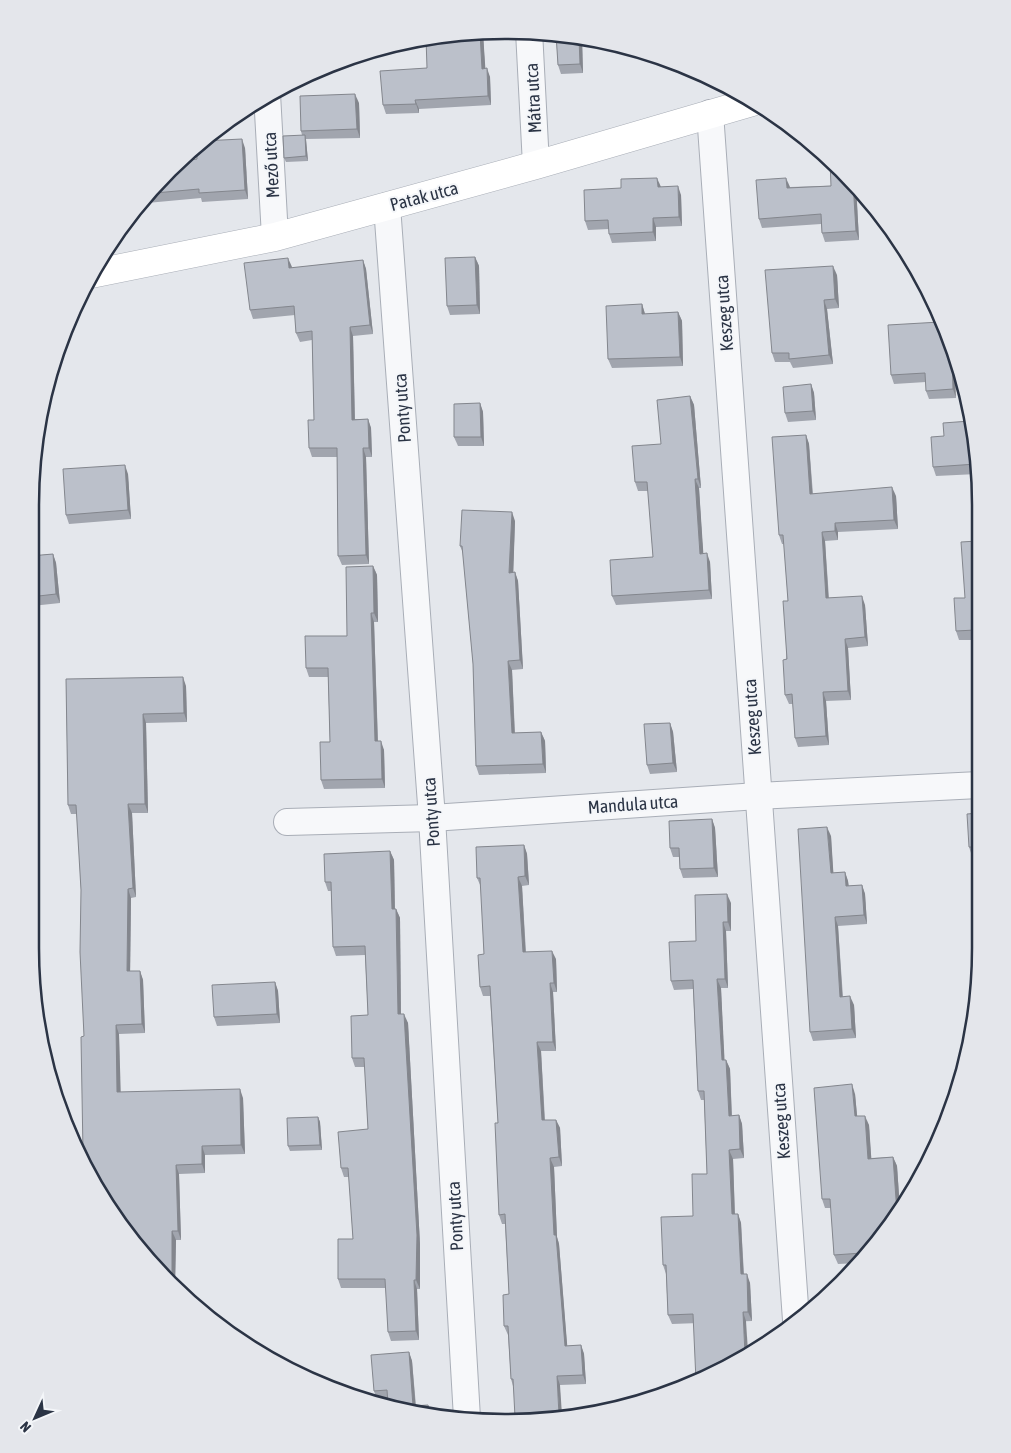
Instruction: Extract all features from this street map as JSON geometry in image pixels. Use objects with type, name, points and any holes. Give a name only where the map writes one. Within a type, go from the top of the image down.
[{"type":"street","name":"Mátra utca","points":[[529,40],[536,165]]},
{"type":"street","name":"Mező utca","points":[[268,104],[275,237]]},
{"type":"street","name":"Patak utca","points":[[101,272],[275,237],[536,165],[744,104]]},
{"type":"street","name":"Keszeg utca","points":[[710,113],[796,1313]]},
{"type":"street","name":"Ponty utca","points":[[387,206],[432,818],[467,1412]]},
{"type":"street","name":"Mandula utca","points":[[287,822],[432,818],[758,796],[972,785]]},
{"type":"building","points":[[480,40],[482,69],[487,68],[488,96],[415,100],[416,104],[383,105],[380,71],[427,68],[426,46]]},
{"type":"building","points":[[557,42],[579,45],[580,64],[558,65]]},
{"type":"building","points":[[355,94],[357,129],[301,131],[300,96]]},
{"type":"building","points":[[305,135],[306,156],[284,158],[283,136]]},
{"type":"building","points":[[242,139],[245,190],[199,193],[199,189],[160,193],[175,175],[193,160],[197,159],[197,156],[215,140]]},
{"type":"building","points":[[830,170],[854,196],[856,231],[822,233],[821,214],[759,219],[756,180],[786,178],[787,188],[831,186]]},
{"type":"building","points":[[657,178],[658,187],[678,186],[679,217],[653,218],[653,232],[609,234],[608,220],[585,221],[584,190],[621,188],[621,179]]},
{"type":"building","points":[[475,257],[477,305],[447,306],[445,258]]},
{"type":"building","points":[[288,258],[289,268],[363,260],[370,325],[350,327],[352,420],[368,419],[369,448],[363,448],[366,555],[338,556],[337,448],[309,448],[308,420],[314,420],[312,331],[296,333],[294,306],[250,310],[244,263]]},
{"type":"building","points":[[833,266],[835,299],[824,300],[829,355],[789,359],[789,353],[772,353],[765,270]]},
{"type":"building","points":[[642,304],[642,314],[678,312],[680,357],[608,359],[606,306]]},
{"type":"building","points":[[935,322],[952,373],[953,389],[926,391],[925,373],[891,375],[888,325]]},
{"type":"building","points":[[811,384],[813,411],[785,413],[783,387]]},
{"type":"building","points":[[690,396],[698,479],[695,479],[700,554],[707,553],[709,590],[612,596],[610,560],[653,557],[647,482],[635,482],[632,446],[661,444],[657,400]]},
{"type":"building","points":[[480,403],[481,437],[454,437],[454,404]]},
{"type":"building","points":[[964,421],[970,464],[933,467],[931,437],[944,436],[943,423]]},
{"type":"building","points":[[806,435],[810,494],[892,487],[894,520],[835,523],[835,531],[822,532],[826,598],[862,596],[865,637],[845,639],[848,691],[823,692],[826,736],[795,738],[792,694],[785,695],[783,660],[787,659],[783,601],[788,601],[783,535],[779,535],[772,437]]},
{"type":"building","points":[[125,465],[128,510],[66,515],[63,469]]},
{"type":"building","points":[[462,510],[512,512],[509,573],[515,572],[520,660],[508,661],[512,733],[541,732],[543,764],[476,766],[473,664],[462,546],[460,546]]},
{"type":"building","points":[[972,541],[972,630],[956,631],[954,598],[965,598],[961,542]]},
{"type":"building","points":[[53,554],[56,594],[39,596],[39,555]]},
{"type":"building","points":[[373,566],[374,613],[371,613],[375,741],[381,741],[382,779],[321,780],[320,742],[330,742],[328,668],[306,668],[305,636],[347,636],[346,567]]},
{"type":"building","points":[[183,677],[184,713],[143,714],[145,804],[128,804],[133,888],[128,889],[127,971],[140,971],[142,1024],[116,1025],[117,1092],[240,1089],[241,1145],[202,1146],[202,1164],[176,1165],[178,1231],[172,1231],[172,1275],[135,1232],[117,1207],[83,1145],[81,1037],[84,1036],[80,952],[81,890],[76,805],[68,805],[66,679]]},
{"type":"building","points":[[670,723],[673,763],[647,765],[644,724]]},
{"type":"building","points":[[967,814],[972,814],[972,847],[969,847]]},
{"type":"building","points":[[712,819],[714,868],[680,869],[679,848],[670,848],[669,821]]},
{"type":"building","points":[[827,827],[831,873],[845,872],[846,886],[862,885],[864,915],[835,917],[840,997],[850,996],[852,1029],[810,1032],[798,829]]},
{"type":"building","points":[[524,845],[525,876],[518,877],[523,952],[552,951],[554,983],[550,983],[553,1042],[537,1042],[542,1120],[556,1120],[559,1157],[550,1158],[554,1235],[556,1235],[565,1346],[581,1345],[583,1375],[557,1376],[559,1411],[515,1414],[508,1326],[504,1326],[503,1295],[509,1294],[505,1214],[499,1215],[495,1123],[498,1123],[490,986],[480,987],[478,955],[484,954],[480,878],[477,878],[476,847]]},
{"type":"building","points":[[390,851],[392,909],[396,909],[398,1014],[404,1014],[417,1235],[416,1280],[414,1280],[416,1331],[388,1332],[385,1279],[338,1279],[338,1239],[353,1239],[348,1168],[341,1168],[338,1132],[368,1129],[364,1058],[352,1058],[351,1016],[368,1015],[365,946],[333,947],[331,882],[325,882],[324,854]]},
{"type":"building","points":[[727,894],[728,922],[723,922],[725,979],[717,979],[722,1060],[726,1060],[729,1116],[739,1115],[740,1149],[729,1150],[732,1214],[738,1214],[741,1274],[747,1274],[748,1312],[743,1312],[745,1348],[696,1374],[693,1314],[668,1315],[666,1265],[663,1265],[661,1217],[693,1216],[692,1174],[707,1174],[704,1091],[698,1091],[693,980],[671,981],[669,942],[696,941],[695,895]]},
{"type":"building","points":[[275,982],[277,1014],[214,1017],[212,985]]},
{"type":"building","points":[[852,1084],[855,1116],[865,1116],[868,1159],[893,1157],[896,1203],[876,1232],[857,1253],[834,1255],[830,1199],[822,1199],[814,1088]]},
{"type":"building","points":[[318,1117],[320,1145],[288,1146],[287,1118]]},
{"type":"building","points":[[409,1352],[413,1405],[388,1399],[387,1390],[374,1391],[371,1355]]}]
